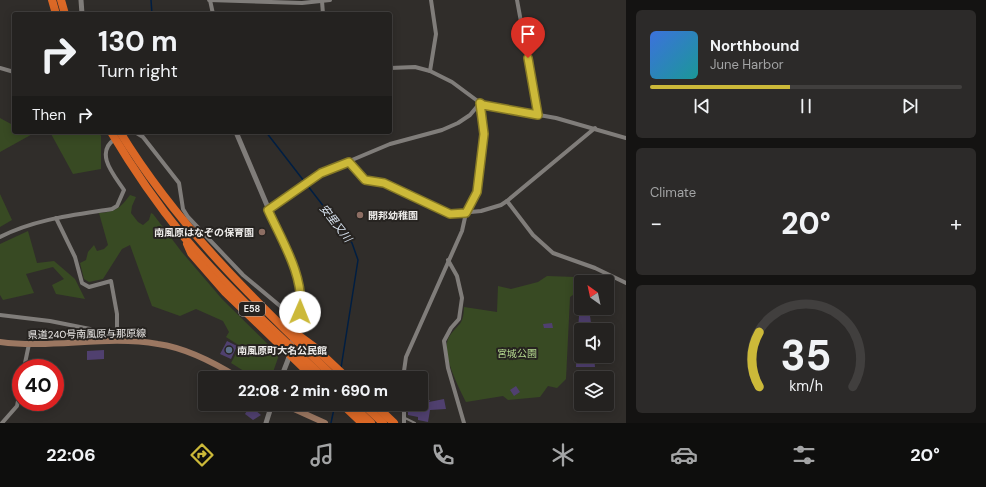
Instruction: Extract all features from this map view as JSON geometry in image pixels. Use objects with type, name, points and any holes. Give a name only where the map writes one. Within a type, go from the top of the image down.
[{"type":"highway","points":[[52,0],[55,12]]},
{"type":"highway","points":[[61,0],[64,12]]},
{"type":"highway","name":"E58","points":[[113,134],[205,248],[278,323],[329,371]]},
{"type":"highway","name":"E58","points":[[121,134],[127,151],[161,208],[184,237],[233,290],[317,371]]},
{"type":"highway","points":[[184,237],[191,253],[225,292],[307,371]]},
{"type":"highway","points":[[278,323],[292,330],[303,338],[339,371]]},
{"type":"highway","points":[[349,411],[362,423]]},
{"type":"highway","points":[[358,411],[371,423]]},
{"type":"highway","points":[[370,411],[383,423]]},
{"type":"highway","points":[[381,411],[394,423]]},
{"type":"main road","name":"県道240号南風原与那原線","points":[[0,342],[28,344],[122,342],[159,344],[181,350],[226,371]]},
{"type":"main road","points":[[298,411],[325,423]]},
{"type":"street","points":[[81,0],[82,12]]},
{"type":"street","points":[[213,12],[210,0],[284,2],[330,0]]},
{"type":"street","points":[[430,71],[436,34],[431,0]]},
{"type":"street","points":[[517,0],[538,115]]},
{"type":"street","points":[[322,1],[323,12]]},
{"type":"street","points":[[392,68],[415,67],[430,71],[452,82],[483,105],[538,115],[595,128],[626,138]]},
{"type":"street","points":[[0,68],[12,71]]},
{"type":"street","points":[[268,210],[321,173],[390,144],[442,130],[458,123],[470,115],[480,103]]},
{"type":"street","points":[[405,371],[406,357],[462,231],[466,213],[477,192],[484,134],[480,103]]},
{"type":"street","points":[[349,162],[365,180],[384,183],[450,214],[466,213],[501,205],[595,128]]},
{"type":"street","points":[[0,237],[28,225],[56,218],[112,209],[117,206],[124,190],[106,160],[105,152],[108,144],[126,134]]},
{"type":"street","points":[[139,134],[144,137],[179,183],[183,209],[188,217],[242,275],[298,321]]},
{"type":"street","points":[[237,134],[297,278],[301,304],[298,321],[283,371]]},
{"type":"street","points":[[507,201],[533,235],[553,252],[595,268],[626,283]]},
{"type":"street","points":[[56,218],[75,258],[82,283],[89,287],[111,281],[117,314],[117,338],[122,342]]},
{"type":"street","points":[[448,260],[458,276],[462,298],[460,319],[451,328],[444,341],[448,368],[464,423]]},
{"type":"street","points":[[0,315],[20,316],[86,328],[94,333],[97,342]]},
{"type":"street","points":[[26,359],[28,344]]},
{"type":"street","points":[[2,423],[12,411]]},
{"type":"street","points":[[266,423],[270,411]]},
{"type":"street","points":[[404,411],[404,423]]},
{"type":"street","points":[[6,418],[8,423]]},
{"type":"lane","points":[[404,417],[415,423]]},
{"type":"green space","points":[[0,118],[12,124],[12,134],[32,134],[0,152]]},
{"type":"green space","points":[[51,134],[100,134],[101,169],[73,174]]},
{"type":"green space","points":[[0,194],[12,220],[0,227]]},
{"type":"green space","points":[[130,195],[136,197],[131,213],[138,222],[143,225],[149,220],[151,213],[153,214],[181,251],[222,299],[279,355],[273,371],[244,371],[231,363],[240,346],[226,337],[229,332],[223,321],[196,309],[180,316],[152,306],[130,245],[122,249],[103,279],[89,282],[84,279],[80,263],[86,260],[88,252],[94,245],[97,251],[104,249],[108,245],[99,213],[110,212],[123,203]]},
{"type":"green space","points":[[28,231],[37,263],[54,261],[75,279],[85,299],[56,294],[52,285],[64,279],[53,267],[26,274],[34,293],[3,300],[0,295],[0,244]]},
{"type":"green space","name":"宮城公園","points":[[547,276],[574,277],[574,294],[570,297],[566,379],[557,388],[548,386],[540,397],[508,400],[503,396],[466,402],[452,370],[447,352],[449,337],[463,318],[464,307],[497,312],[498,286],[511,289],[538,282]]},
{"type":"building","points":[[579,316],[590,316],[591,323],[578,323]]},
{"type":"building","points":[[552,323],[553,328],[544,328],[543,324]]},
{"type":"building","name":"南風原町大名公民館","points":[[227,341],[237,346],[231,359],[220,354]]},
{"type":"building","points":[[104,350],[104,359],[87,360],[87,351]]},
{"type":"building","points":[[576,363],[595,363],[595,367],[576,367]]},
{"type":"building","points":[[516,386],[520,392],[514,396],[510,390]]},
{"type":"building","points":[[444,399],[446,409],[430,410],[428,422],[418,420],[418,417],[408,415],[408,411],[428,411],[428,400],[430,400],[429,402]]},
{"type":"building","points":[[247,411],[256,411],[261,415],[253,420],[245,414]]},
{"type":"waterway","name":"安里又川","points":[[151,0],[152,12]]},
{"type":"waterway","name":"安里又川","points":[[268,134],[352,243],[358,260],[341,368]]},
{"type":"waterway","name":"安里又川","points":[[331,423],[334,411]]},
{"type":"place","name":"開邦幼稚園","points":[[360,215]]},
{"type":"place","name":"南風原はなぞの保育園","points":[[262,232]]},
{"type":"place","name":"南風原町大名公民館","points":[[229,350]]},
{"type":"route","points":[[300,312],[300,287],[294,268],[268,210],[321,173],[349,162],[365,180],[384,183],[450,214],[466,213],[477,192],[484,134],[480,103],[483,105],[538,115],[528,58]]}]
